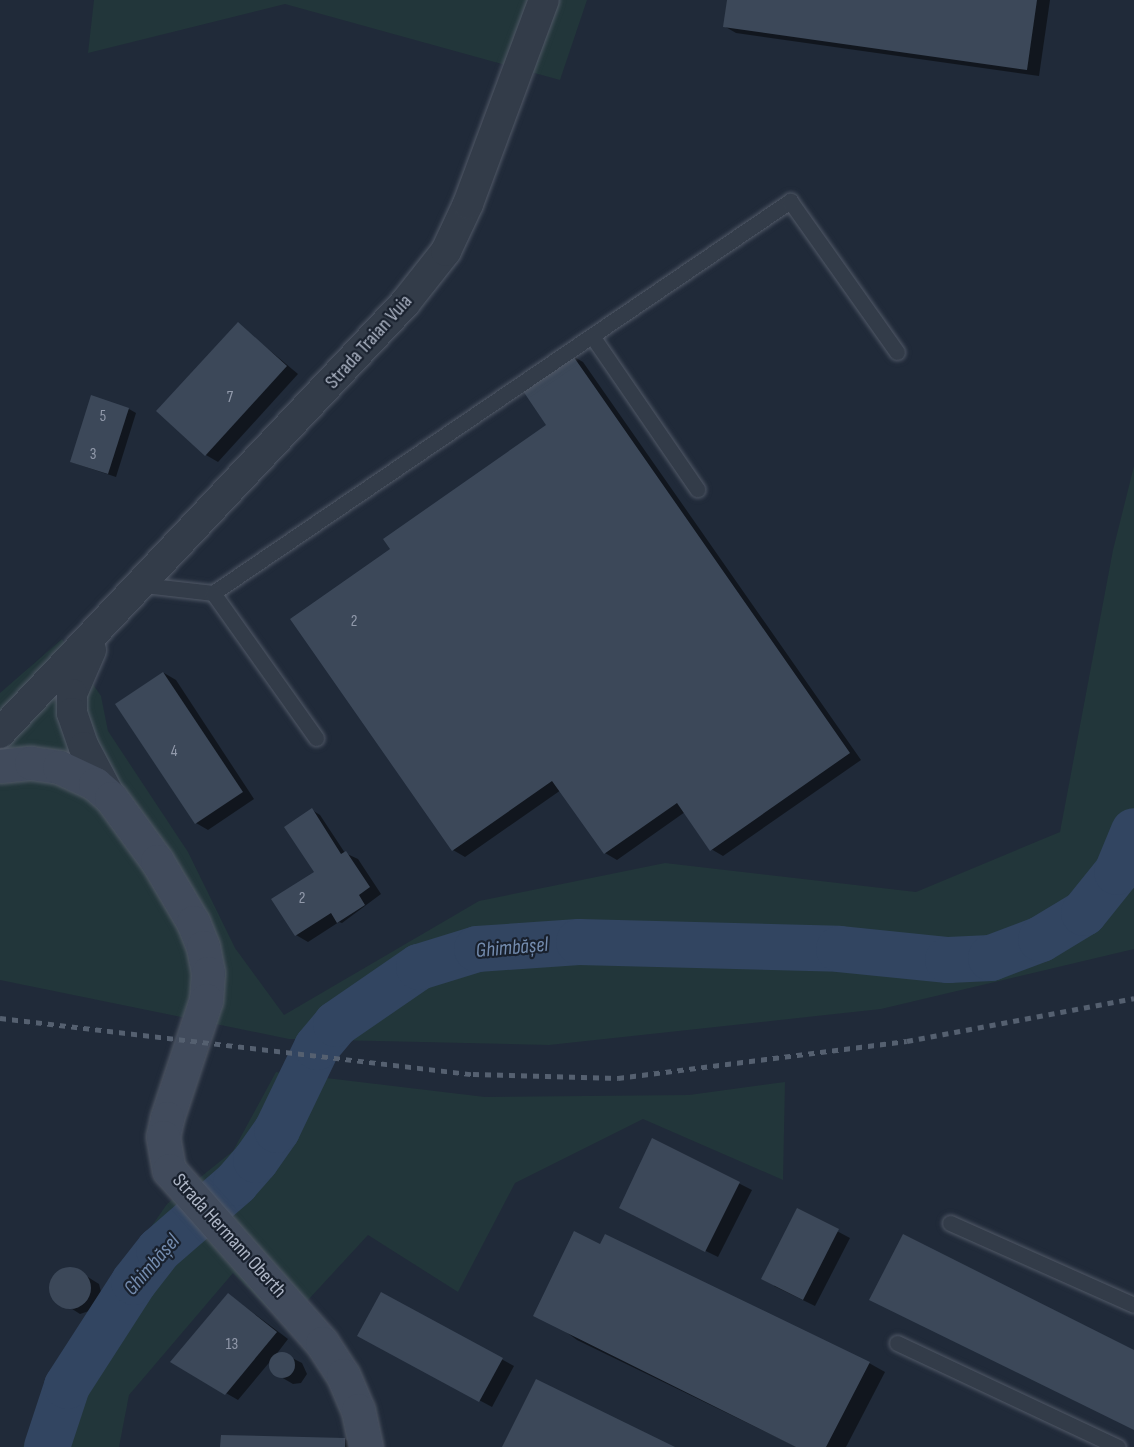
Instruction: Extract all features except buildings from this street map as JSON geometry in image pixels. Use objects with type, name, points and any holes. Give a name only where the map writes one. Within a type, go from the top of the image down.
[{"type":"main road","name":"Strada Hermann Oberth","points":[[0,766],[31,763],[59,767],[78,773],[111,798],[169,882],[193,922],[205,956],[206,1000],[163,1137],[170,1170],[179,1185],[299,1313],[343,1375],[358,1410],[366,1447]]},
{"type":"street","name":"Strada Traian Vuia","points":[[0,734],[143,585],[405,303],[446,252],[468,204],[544,0]]},
{"type":"street","name":"Strada Traian Vuia","points":[[104,626],[78,677],[72,713],[87,755],[111,798]]},
{"type":"lane","points":[[143,585],[213,593],[790,201],[897,352]]},
{"type":"lane","points":[[592,336],[696,489]]},
{"type":"lane","points":[[213,593],[316,738]]},
{"type":"lane","points":[[950,1223],[1134,1305]]},
{"type":"lane","points":[[897,1343],[1118,1447]]},
{"type":"green space","points":[[94,0],[587,0],[560,80],[285,4],[88,53]]},
{"type":"green space","points":[[1134,466],[1134,949],[881,1009],[549,1045],[289,1039],[0,980],[0,693],[62,639],[101,696],[108,731],[188,852],[235,948],[284,1015],[479,901],[665,863],[916,892],[1060,832],[1113,550]]},
{"type":"green space","points":[[276,1072],[485,1097],[689,1095],[785,1082],[783,1180],[643,1119],[515,1183],[458,1292],[368,1235],[285,1325],[233,1273],[129,1395],[119,1447],[23,1447],[54,1367],[167,1204],[233,1151]]},
{"type":"waterway","name":"Ghimbășel","points":[[47,1447],[67,1386],[134,1282],[159,1250],[236,1183],[256,1160],[277,1130],[317,1047],[336,1024],[419,967],[477,949],[579,942],[839,949],[948,960],[991,958],[1041,939],[1084,913],[1117,872],[1134,831]]},
{"type":"railway","points":[[0,1018],[473,1074],[618,1078],[907,1041],[1134,998]]}]
